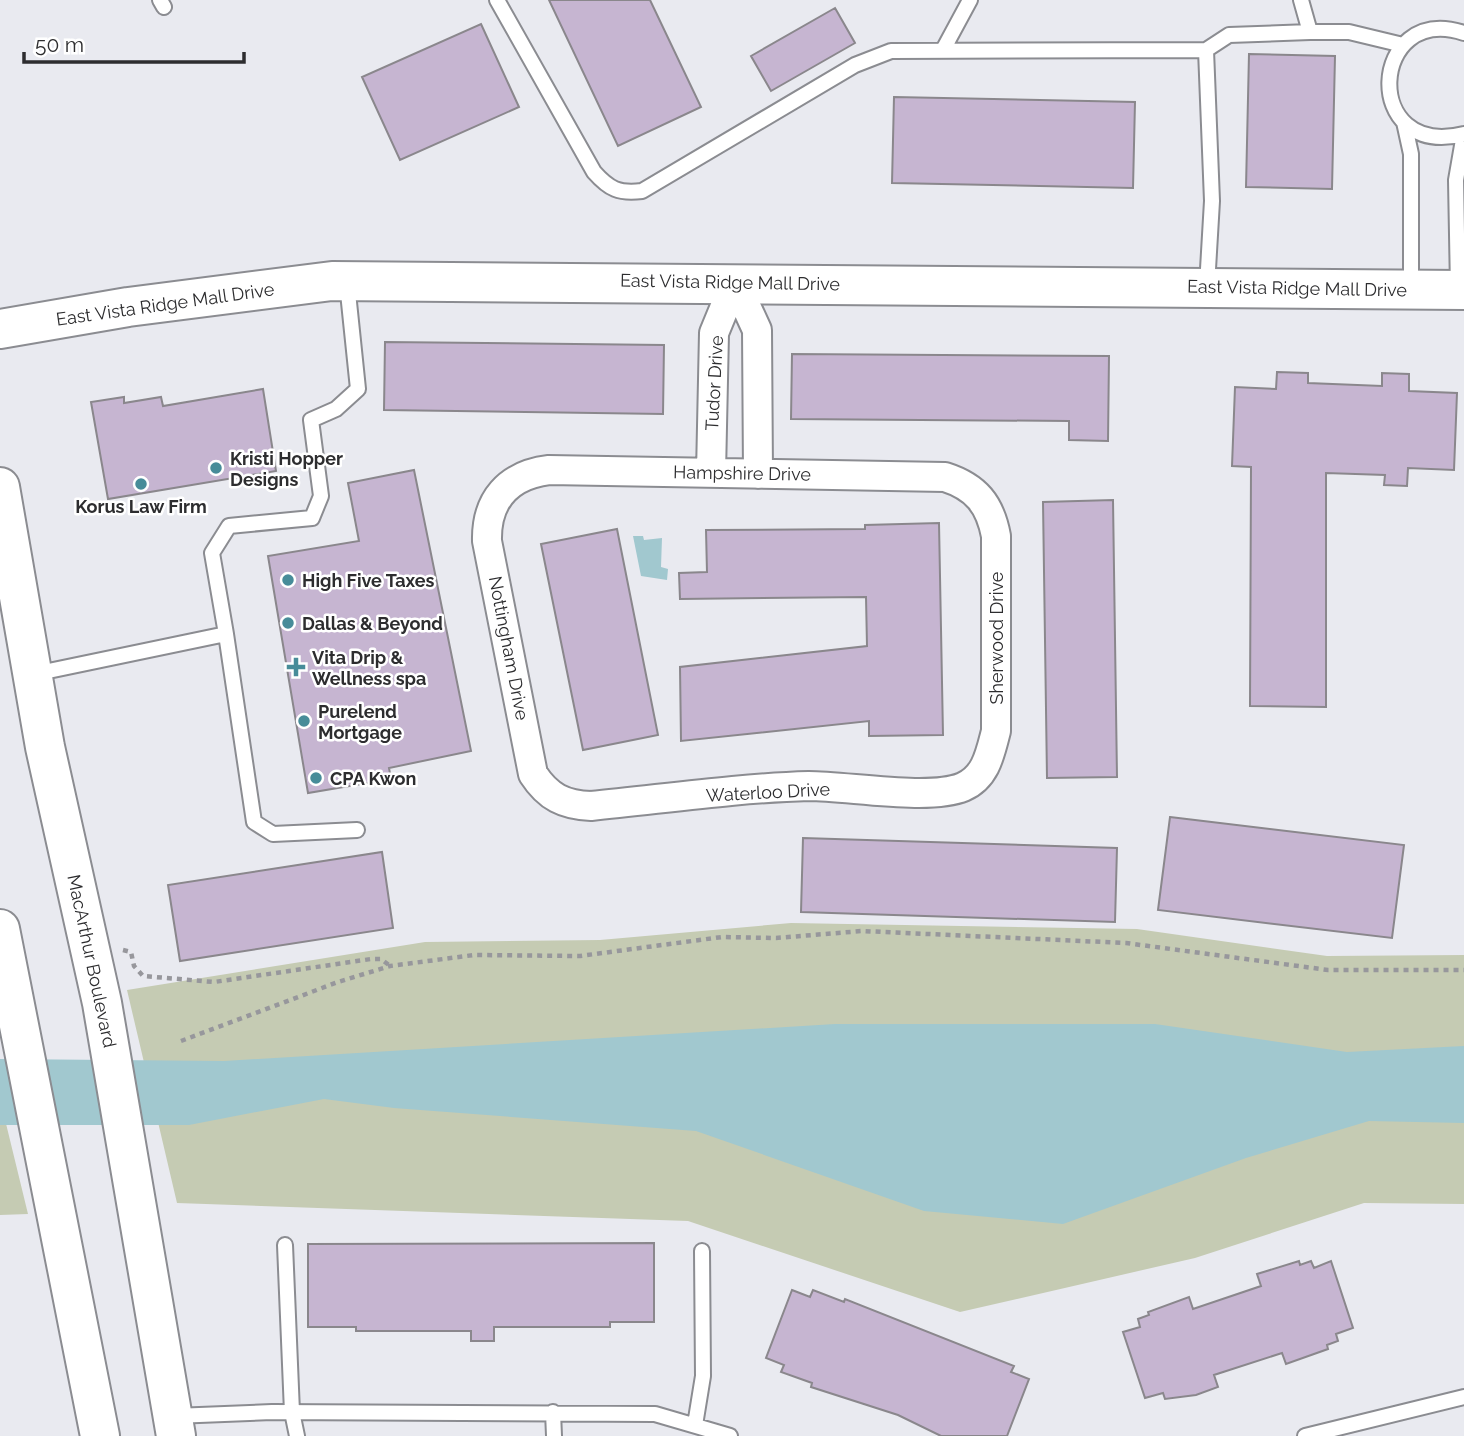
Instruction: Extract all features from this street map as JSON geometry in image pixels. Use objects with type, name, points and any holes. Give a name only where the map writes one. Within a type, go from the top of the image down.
[{"type":"main road","name":"East Vista Ridge Mall Drive","points":[[0,329],[128,307],[347,281],[735,282],[1461,290]]},
{"type":"main road","name":"MacArthur Boulevard","points":[[0,487],[32,674],[102,1003],[174,1426]]},
{"type":"main road","points":[[0,929],[47,1180],[100,1436]]},
{"type":"street","name":"Tudor Drive","points":[[711,473],[714,333],[735,282]]},
{"type":"street","points":[[735,282],[757,330],[758,474]]},
{"type":"street","name":"Hampshire Drive","points":[[501,491],[531,472],[549,470],[945,477],[965,484],[981,497]]},
{"type":"street","name":"Nottingham Drive","points":[[501,491],[487,523],[487,541],[533,774],[543,788],[557,799]]},
{"type":"street","name":"Sherwood Drive","points":[[978,779],[989,758],[996,731],[996,536],[992,515],[981,497]]},
{"type":"street","name":"Waterloo Drive","points":[[557,799],[573,805],[592,806],[808,786],[925,791],[960,788],[978,779]]},
{"type":"lane","points":[[497,0],[594,172],[607,187],[625,194],[642,191],[855,65],[891,51],[1206,50],[1229,34],[1310,32],[1349,32],[1403,45]]},
{"type":"lane","points":[[943,50],[970,0]]},
{"type":"lane","points":[[1301,0],[1310,32]]},
{"type":"lane","points":[[1461,290],[1456,180],[1464,134],[1432,137],[1404,122],[1394,109],[1388,92],[1388,75],[1393,58],[1403,45],[1417,34],[1433,29],[1450,29],[1464,33]]},
{"type":"lane","points":[[1206,50],[1212,201],[1207,287]]},
{"type":"lane","points":[[1404,122],[1411,154],[1411,289]]},
{"type":"lane","points":[[347,281],[358,389],[336,409],[311,420],[321,496],[312,518],[229,526],[212,553],[254,822],[273,834],[357,830]]},
{"type":"lane","points":[[32,674],[226,634]]},
{"type":"lane","points":[[285,1245],[292,1412],[297,1436]]},
{"type":"lane","points":[[695,1425],[703,1376],[702,1251]]},
{"type":"lane","points":[[1305,1436],[1464,1397]]},
{"type":"lane","points":[[553,1412],[554,1436]]},
{"type":"lane","points":[[174,1426],[250,1413],[655,1413],[730,1436]]},
{"type":"path","points":[[181,1041],[338,982],[390,966],[474,955],[580,956],[722,937],[776,938],[862,931],[1126,943],[1328,970],[1464,970]]},
{"type":"path","points":[[121,949],[131,952],[134,965],[143,976],[214,982],[371,959],[381,959],[390,966]]},
{"type":"green space","points":[[791,923],[1137,929],[1327,956],[1464,955],[1464,1204],[1364,1203],[1195,1258],[960,1312],[688,1221],[177,1203],[127,990],[425,942],[600,940]]},
{"type":"green space","points":[[0,1099],[28,1214],[0,1215]]},
{"type":"water","points":[[633,536],[643,536],[644,540],[662,538],[661,567],[668,569],[667,580],[641,576]]},
{"type":"water","points":[[835,1024],[1155,1024],[1347,1052],[1464,1046],[1464,1123],[1369,1121],[1246,1158],[1063,1224],[924,1211],[696,1131],[394,1108],[324,1099],[189,1125],[0,1125],[0,1059],[224,1061]]},
{"type":"building","points":[[549,0],[650,0],[701,107],[618,146]]},
{"type":"building","points":[[835,8],[855,43],[771,91],[751,56]]},
{"type":"building","points":[[481,24],[519,107],[400,160],[362,77]]},
{"type":"building","points":[[1249,54],[1335,56],[1332,189],[1246,187]]},
{"type":"building","points":[[894,97],[1135,102],[1133,188],[892,183]]},
{"type":"building","points":[[385,342],[664,345],[663,414],[384,410]]},
{"type":"building","points":[[792,354],[1109,356],[1108,441],[1069,440],[1069,421],[791,419]]},
{"type":"building","points":[[1277,372],[1308,373],[1308,383],[1382,386],[1382,373],[1409,374],[1409,391],[1457,393],[1454,470],[1408,468],[1407,486],[1384,485],[1385,475],[1326,473],[1326,707],[1250,706],[1251,467],[1232,466],[1235,387],[1276,389]]},
{"type":"building","points":[[263,389],[276,471],[108,499],[91,402],[124,397],[124,403],[161,397],[163,406]]},
{"type":"building","points":[[414,470],[471,751],[389,768],[391,779],[308,793],[268,556],[359,541],[348,483]]},
{"type":"building","points":[[1113,500],[1117,777],[1047,778],[1043,502]]},
{"type":"building","points":[[939,523],[943,735],[869,736],[869,721],[681,741],[680,667],[867,646],[866,597],[680,599],[679,573],[707,572],[706,530],[865,529],[865,525]]},
{"type":"building","points":[[617,529],[658,735],[583,750],[541,544]]},
{"type":"building","points":[[1170,817],[1404,845],[1392,938],[1158,910]]},
{"type":"building","points":[[803,838],[1117,848],[1115,922],[801,912]]},
{"type":"building","points":[[382,852],[393,928],[180,961],[168,885]]},
{"type":"building","points":[[654,1243],[654,1322],[610,1322],[610,1327],[494,1327],[494,1341],[471,1341],[471,1331],[356,1331],[356,1327],[308,1327],[308,1244]]},
{"type":"building","points":[[1299,1261],[1300,1265],[1311,1261],[1314,1268],[1331,1261],[1353,1328],[1336,1334],[1338,1341],[1327,1345],[1328,1349],[1286,1364],[1282,1353],[1214,1375],[1218,1387],[1196,1395],[1165,1399],[1163,1393],[1145,1398],[1123,1332],[1140,1327],[1138,1319],[1149,1315],[1148,1312],[1189,1297],[1193,1309],[1261,1286],[1257,1274]]},
{"type":"building","points":[[792,1290],[810,1297],[813,1290],[844,1302],[845,1299],[1014,1366],[1011,1372],[1029,1379],[1007,1436],[941,1436],[898,1415],[811,1387],[812,1383],[781,1372],[784,1365],[766,1358]]},
{"type":"place","name":"Kristi Hopper Designs","points":[[216,468]]},
{"type":"place","name":"Korus Law Firm","points":[[141,484]]},
{"type":"place","name":"High Five Taxes","points":[[288,580]]},
{"type":"place","name":"Dallas & Beyond","points":[[288,623]]},
{"type":"place","name":"Vita Drip & Wellness spa","points":[[296,667]]},
{"type":"place","name":"Purelend Mortgage","points":[[304,721]]},
{"type":"place","name":"CPA Kwon","points":[[316,778]]}]
